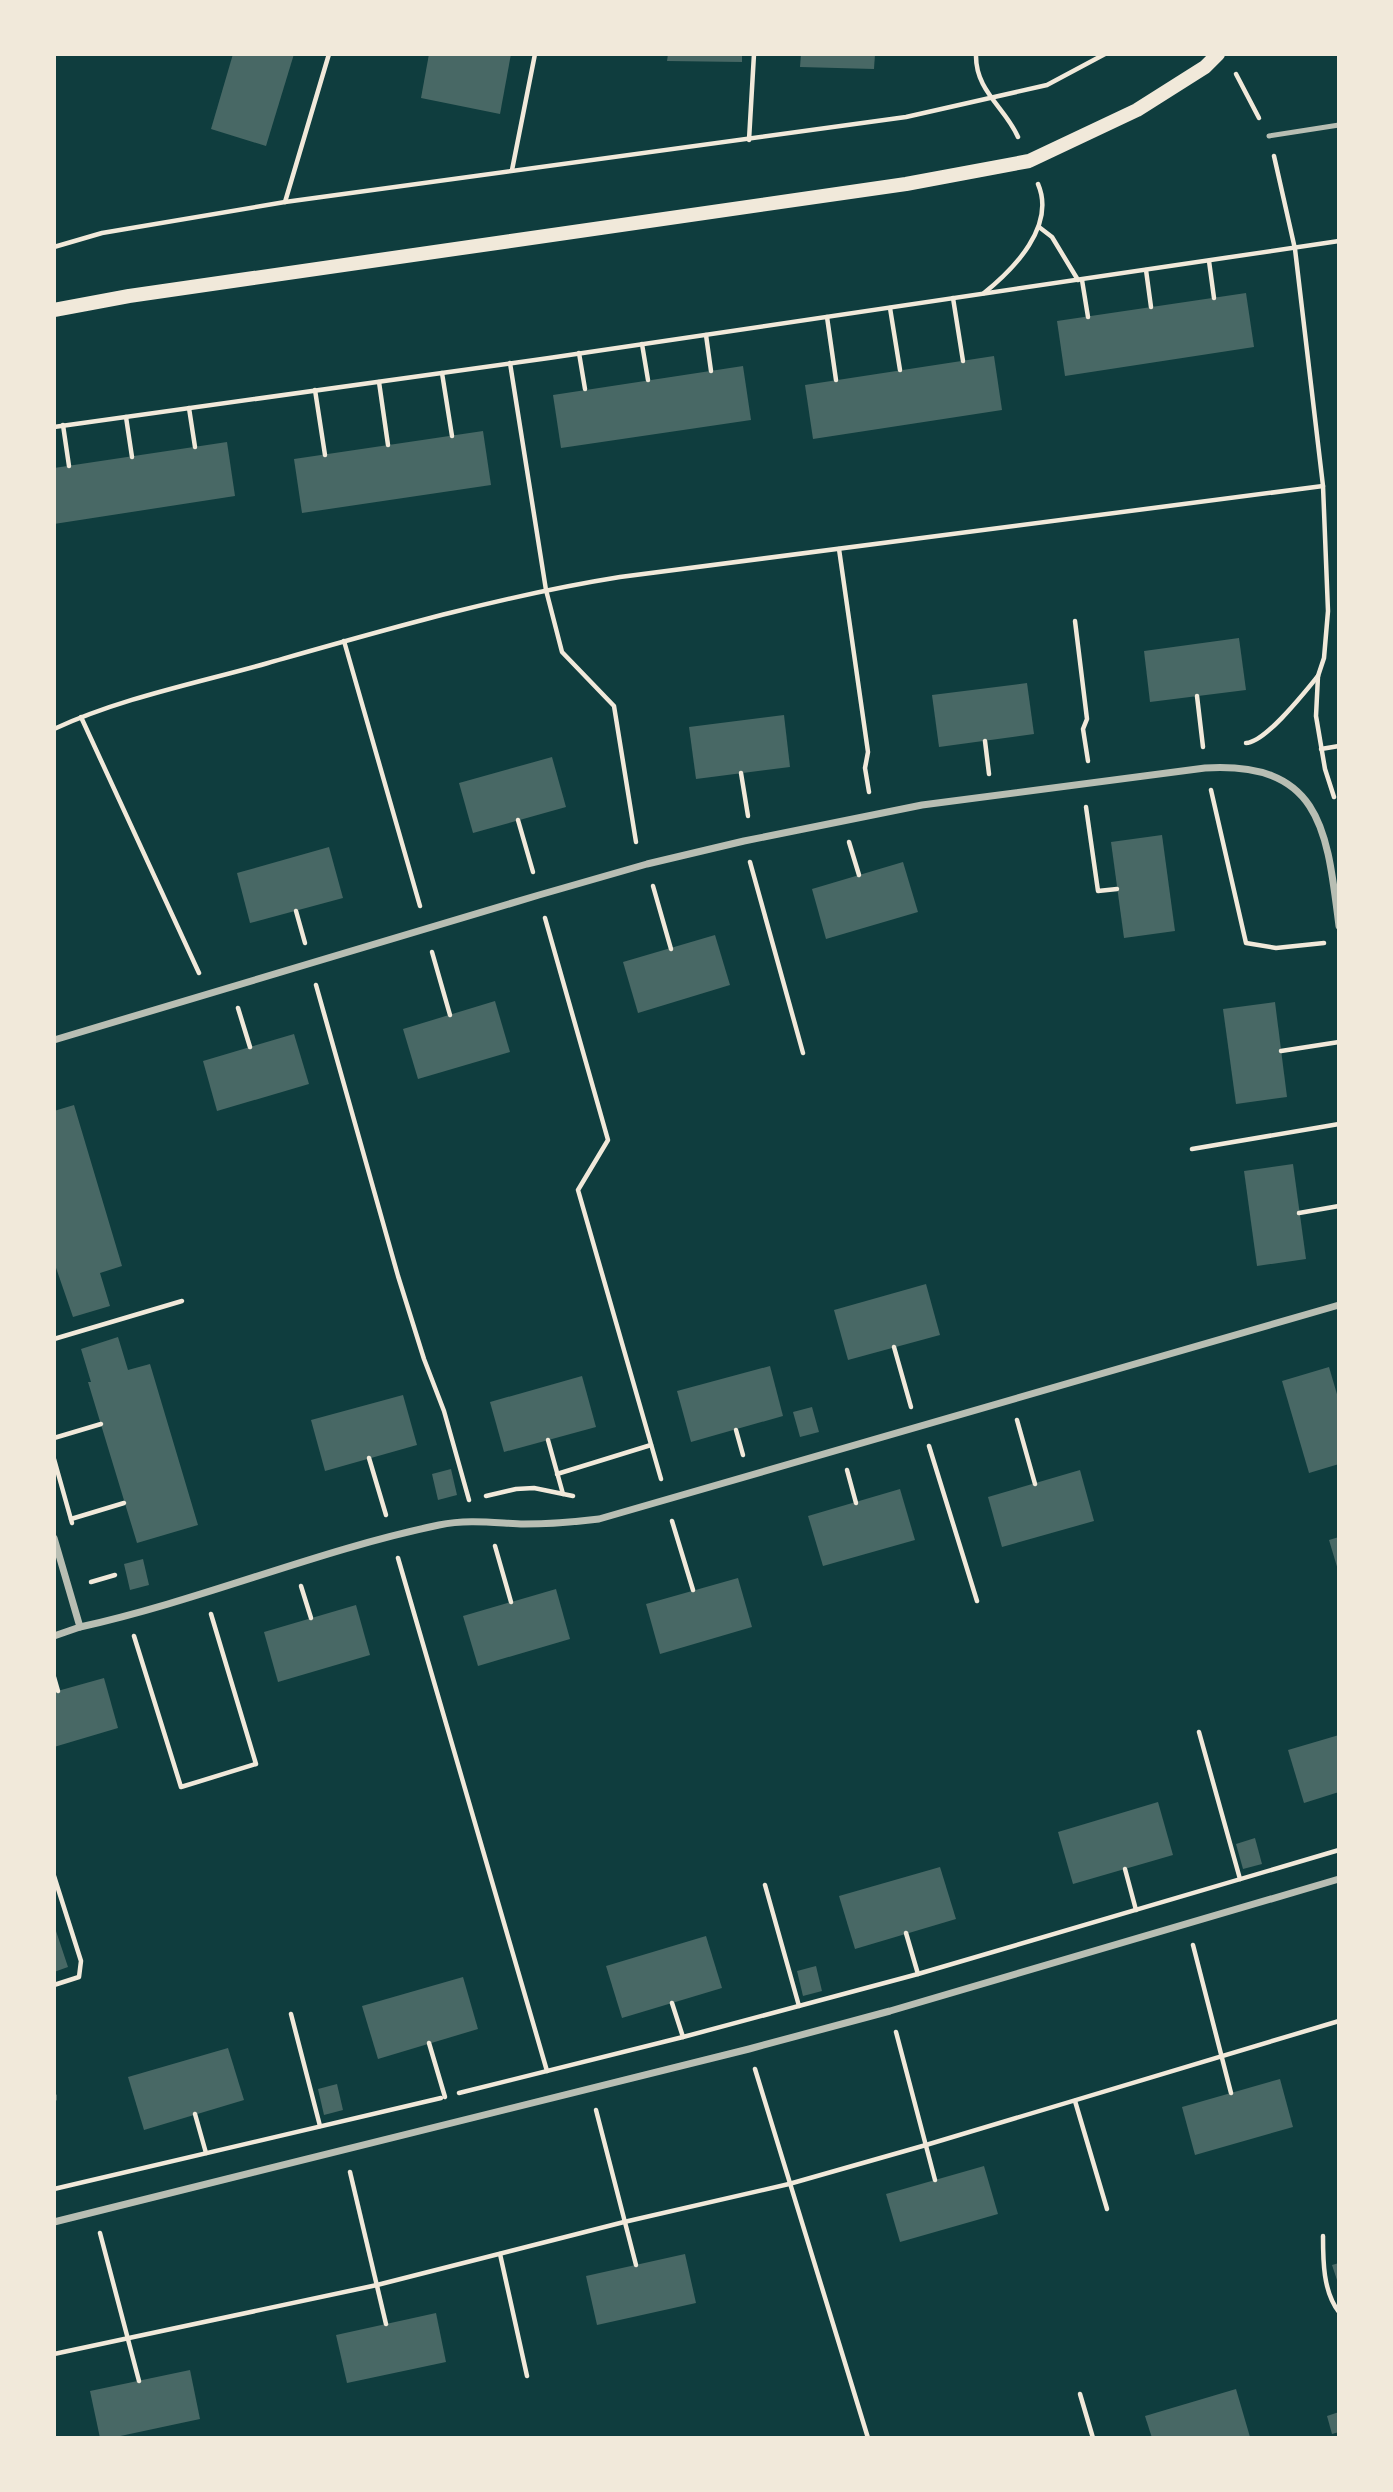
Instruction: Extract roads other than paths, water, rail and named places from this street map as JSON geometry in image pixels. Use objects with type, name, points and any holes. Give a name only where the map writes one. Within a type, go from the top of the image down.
[{"type":"main road","points":[[54,310],[129,296],[906,184],[1029,161],[1137,110],[1205,67],[1218,54]]},
{"type":"street","points":[[54,1040],[539,895],[647,864],[744,841],[922,805],[1205,768],[1252,768],[1291,785],[1305,800],[1319,820],[1327,847],[1339,926]]},
{"type":"street","points":[[54,1636],[205,1593],[391,1535],[454,1522],[523,1524],[599,1519],[1339,1305]]},
{"type":"street","points":[[54,1538],[80,1627]]},
{"type":"street","points":[[54,2222],[749,2049],[890,2011],[1339,1879]]},
{"type":"lane","points":[[1269,136],[1339,125]]}]
